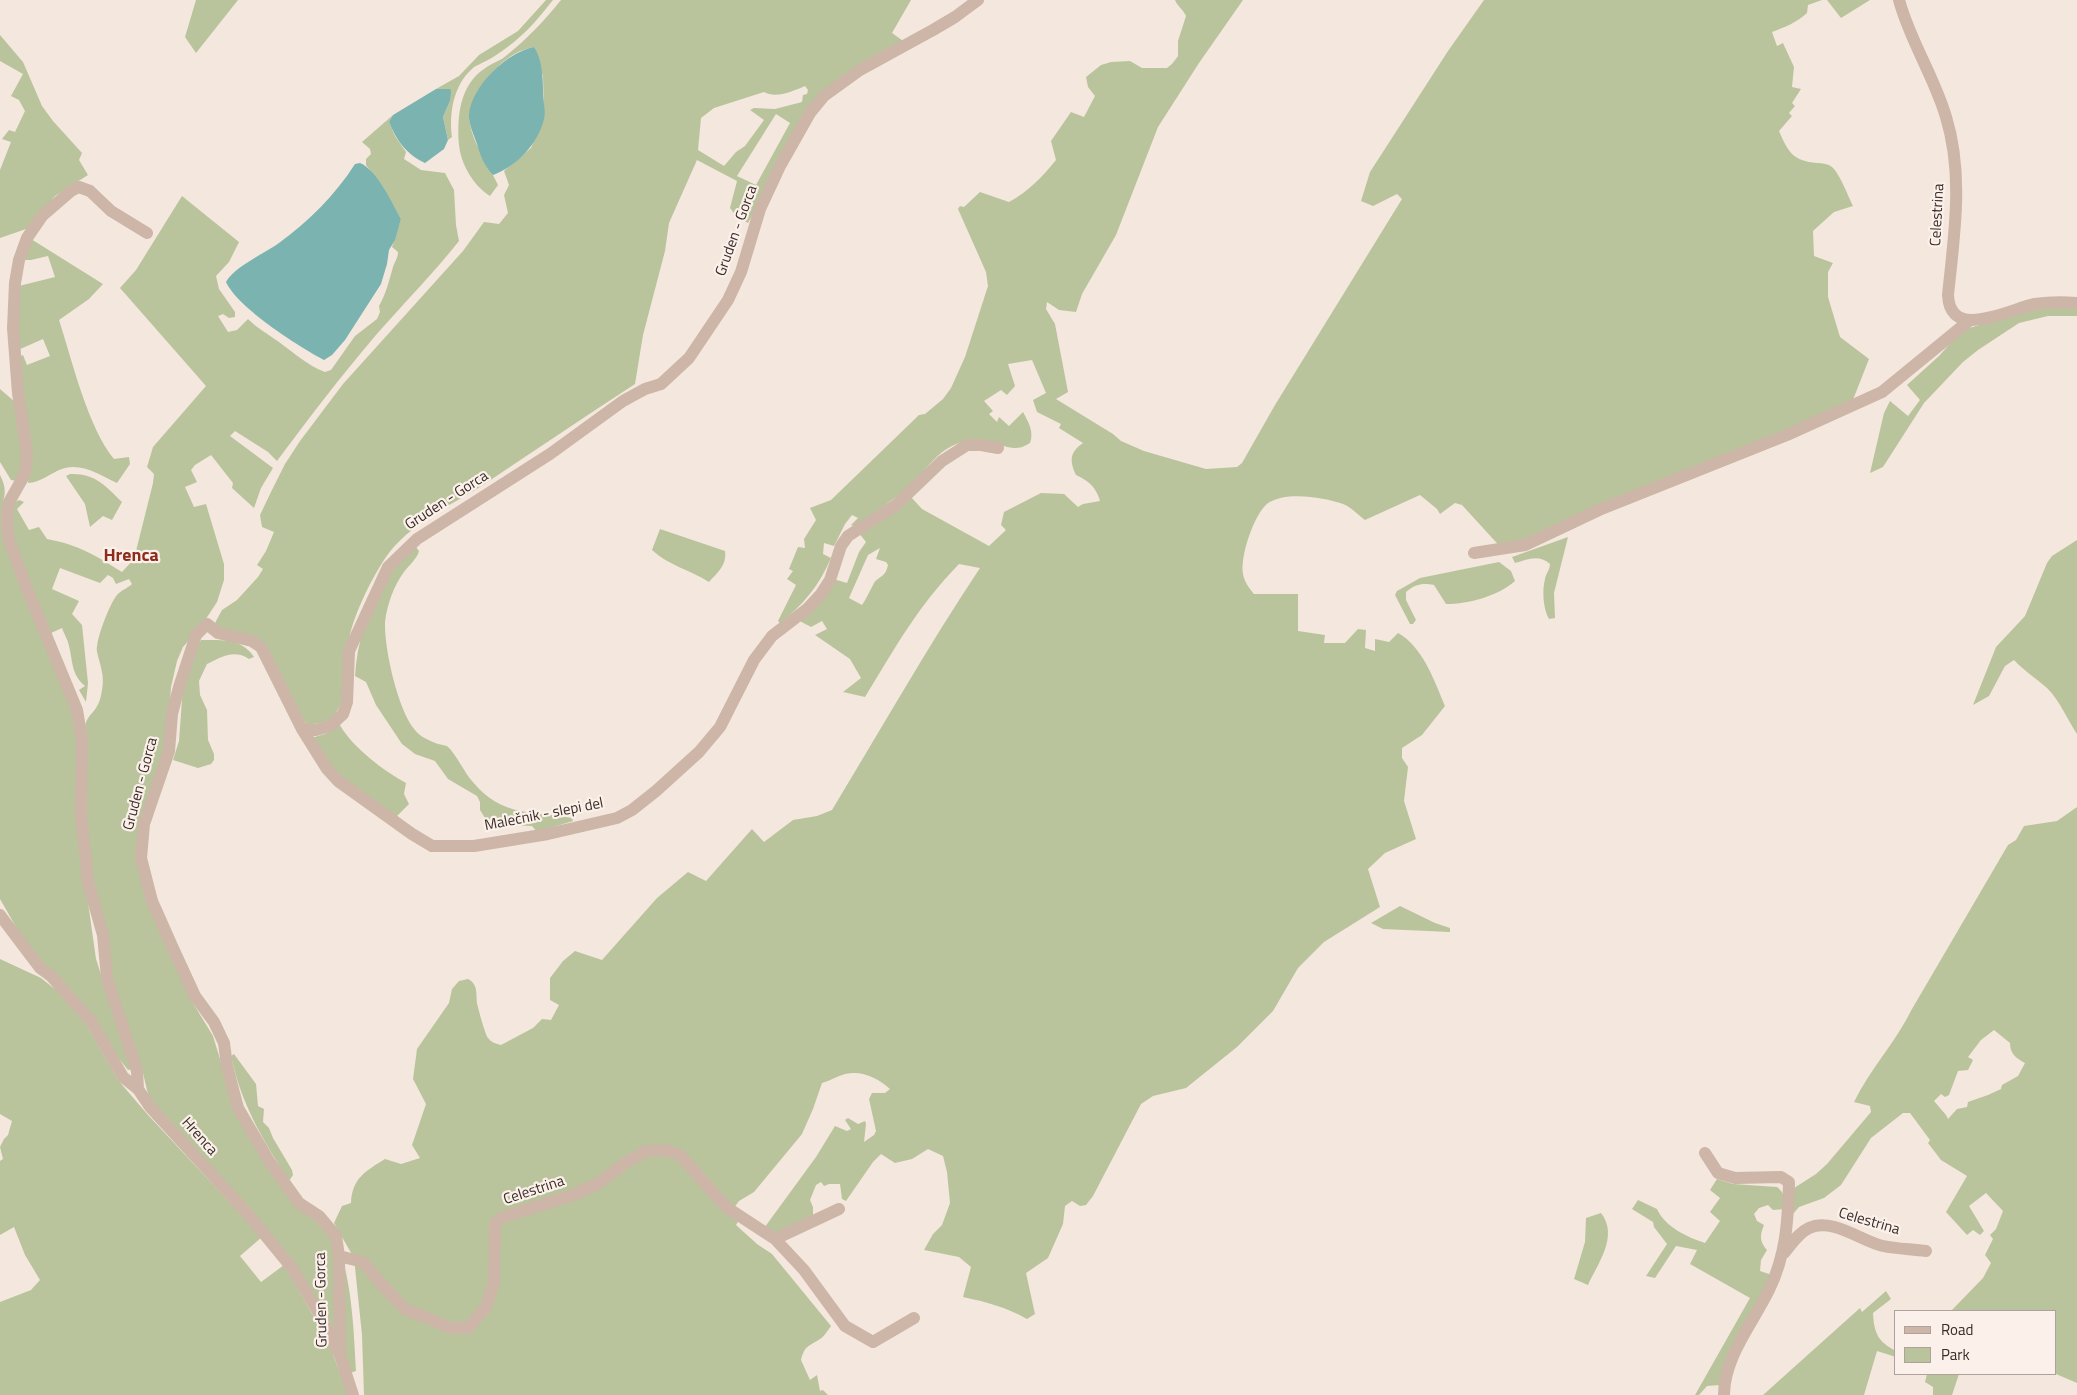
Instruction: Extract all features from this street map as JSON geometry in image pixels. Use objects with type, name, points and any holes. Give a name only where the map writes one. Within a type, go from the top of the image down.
[{"type":"street","name":"Gruden - Gorca","points":[[340,1355],[339,1256],[336,1236],[319,1216],[299,1203],[269,1161],[238,1108],[227,1066],[224,1043],[214,1022],[195,996],[176,954],[152,900],[141,858],[144,824],[170,751],[172,714],[196,635],[206,624],[218,633],[252,641],[260,647],[302,728],[316,730],[330,726],[343,714],[347,702],[349,651],[388,566],[417,539],[550,454],[623,401],[645,389],[661,384],[689,358],[728,300],[741,272],[760,209],[780,166],[810,113],[824,96],[860,70],[933,30],[972,6],[978,0]]},
{"type":"street","name":"Celestrina","points":[[1898,0],[1908,28],[1942,103],[1950,131],[1956,169],[1957,191],[1948,303],[1954,314],[1959,318],[1970,320]]},
{"type":"street","points":[[138,1089],[137,1071],[107,978],[103,935],[88,882],[81,813],[82,740],[77,710],[27,589],[9,540],[7,523],[8,504],[25,474],[28,453],[18,393],[13,328],[15,283],[27,238],[42,216],[71,191],[79,187],[90,191],[111,211],[147,233]]},
{"type":"street","points":[[1474,553],[1525,545],[1599,510],[1787,435],[1882,392],[1970,320],[1984,319],[2034,304],[2053,302],[2077,303]]},
{"type":"street","name":"Malečnik - slepi del","points":[[302,728],[318,757],[338,781],[412,834],[432,846],[483,844],[548,834],[617,818],[632,810],[656,791],[699,752],[720,727],[754,660],[772,636],[807,609],[821,594],[830,580],[841,546],[848,536],[896,505],[942,461],[967,445],[998,448]]},
{"type":"street","name":"Hrenca","points":[[0,915],[40,968],[51,976],[91,1021],[123,1077],[138,1089],[150,1106],[247,1213],[292,1268],[317,1310],[340,1355],[353,1395]]},
{"type":"street","name":"Celestrina","points":[[339,1256],[364,1262],[405,1309],[451,1328],[468,1328],[486,1307],[494,1282],[495,1223],[503,1217],[573,1195],[599,1183],[625,1163],[646,1152],[665,1150],[680,1155],[726,1207],[775,1240]]},
{"type":"street","name":"Celestrina","points":[[1705,1153],[1718,1173],[1735,1178],[1781,1177],[1789,1182],[1784,1253],[1769,1290],[1742,1338],[1731,1363],[1724,1386],[1724,1395]]},
{"type":"street","points":[[839,1209],[775,1240],[804,1270],[845,1326],[872,1342],[914,1318]]},
{"type":"street","name":"Celestrina","points":[[1784,1253],[1809,1228],[1822,1225],[1836,1228],[1882,1246],[1926,1251]]},
{"type":"green space","points":[[196,0],[238,0],[196,53],[185,37]]},
{"type":"green space","points":[[546,0],[553,0],[525,32],[498,54],[474,68],[460,84],[452,110],[452,137],[448,140],[443,117],[450,101],[449,89],[436,89],[459,76],[479,55],[518,31]]},
{"type":"green space","points":[[561,0],[911,0],[892,33],[906,43],[826,91],[748,223],[736,216],[730,208],[737,181],[697,160],[669,223],[665,251],[643,335],[635,384],[483,485],[431,516],[395,545],[374,576],[350,634],[344,690],[339,707],[330,719],[308,725],[299,715],[262,649],[221,630],[215,623],[222,610],[237,600],[263,569],[257,565],[266,551],[274,532],[262,527],[260,515],[285,464],[300,441],[343,384],[463,251],[484,222],[499,224],[508,213],[504,195],[509,185],[504,171],[531,148],[544,114],[543,76],[534,47],[515,54],[499,66],[486,82],[470,113],[470,126],[473,135],[498,185],[490,196],[474,181],[462,160],[458,135],[461,103],[469,84],[476,76],[514,49],[536,29]],"holes":[[[805,86],[808,90],[807,94],[803,95],[802,102],[775,109],[754,108],[750,110],[764,120],[745,146],[736,152],[724,166],[698,150],[701,118],[714,108],[764,92],[774,95],[790,92]],[[776,114],[790,123],[756,185],[737,176]]]},
{"type":"green space","points":[[1175,0],[1243,0],[1199,63],[1158,127],[1116,235],[1082,294],[1076,312],[1059,310],[1047,302],[1046,309],[1055,324],[1068,392],[1056,399],[1113,434],[1121,441],[1144,451],[1206,469],[1237,467],[1242,463],[1275,405],[1402,199],[1397,194],[1373,206],[1361,201],[1370,172],[1448,51],[1484,0],[1822,0],[1808,5],[1807,13],[1799,19],[1772,32],[1777,46],[1783,43],[1794,67],[1792,87],[1801,89],[1792,103],[1795,106],[1789,113],[1792,116],[1779,131],[1782,138],[1792,154],[1797,158],[1832,167],[1841,180],[1853,206],[1834,212],[1813,231],[1814,256],[1833,263],[1828,272],[1828,297],[1840,337],[1869,359],[1849,410],[1505,552],[1462,505],[1455,503],[1440,514],[1437,509],[1420,495],[1365,520],[1346,505],[1316,497],[1285,497],[1268,503],[1263,508],[1249,536],[1243,566],[1244,579],[1254,594],[1298,594],[1298,631],[1325,635],[1324,643],[1345,643],[1358,629],[1366,630],[1365,648],[1375,651],[1375,639],[1389,642],[1398,633],[1407,639],[1421,655],[1432,675],[1445,706],[1422,735],[1402,748],[1402,758],[1408,767],[1404,801],[1416,839],[1385,853],[1368,869],[1380,907],[1324,942],[1298,968],[1273,1011],[1237,1047],[1186,1088],[1153,1096],[1141,1104],[1093,1196],[1086,1205],[1080,1206],[1072,1201],[1065,1206],[1063,1224],[1048,1258],[1026,1273],[1035,1314],[1027,1319],[996,1305],[963,1297],[971,1267],[959,1257],[924,1250],[933,1234],[942,1225],[950,1203],[947,1172],[943,1156],[928,1149],[912,1159],[895,1163],[881,1154],[873,1162],[846,1201],[842,1199],[840,1184],[824,1186],[821,1182],[816,1185],[810,1200],[813,1207],[813,1216],[779,1240],[759,1235],[816,1157],[835,1126],[847,1131],[851,1129],[845,1120],[848,1118],[858,1124],[865,1121],[864,1142],[874,1135],[876,1131],[869,1099],[872,1093],[885,1093],[890,1089],[880,1081],[869,1076],[851,1073],[822,1083],[802,1134],[754,1192],[739,1201],[731,1212],[739,1220],[736,1225],[757,1244],[772,1254],[831,1326],[821,1338],[806,1349],[801,1360],[810,1380],[817,1375],[820,1391],[823,1390],[828,1395],[364,1395],[362,1335],[354,1258],[334,1223],[342,1206],[351,1203],[354,1187],[366,1172],[385,1159],[401,1164],[420,1158],[412,1145],[426,1104],[413,1079],[417,1049],[449,1003],[452,989],[459,981],[468,979],[473,983],[487,1036],[492,1042],[501,1045],[533,1028],[542,1019],[551,1020],[559,1005],[550,1000],[550,978],[563,961],[575,951],[602,960],[657,898],[688,872],[706,881],[752,829],[764,842],[793,820],[817,816],[832,810],[923,657],[980,568],[959,564],[944,580],[897,644],[865,697],[843,692],[861,678],[850,659],[815,635],[827,629],[822,621],[811,627],[796,619],[830,578],[847,583],[859,552],[866,542],[858,532],[910,496],[922,509],[989,546],[1006,530],[1001,525],[1004,512],[1041,493],[1064,494],[1078,507],[1083,504],[1100,501],[1091,485],[1076,475],[1072,465],[1073,453],[1083,443],[1059,428],[1061,424],[1037,412],[1033,400],[1046,393],[1032,360],[1008,364],[1015,386],[1007,395],[1001,390],[984,401],[993,411],[989,414],[997,422],[999,417],[1009,426],[1023,412],[1031,431],[1030,443],[1019,448],[982,440],[956,444],[937,457],[901,493],[854,526],[851,525],[858,518],[852,515],[845,524],[834,546],[824,543],[823,554],[831,558],[816,586],[796,609],[780,623],[778,621],[796,585],[787,579],[793,571],[789,569],[798,547],[805,548],[804,539],[816,520],[810,508],[831,500],[919,415],[925,414],[943,399],[951,388],[965,357],[988,286],[986,272],[958,209],[960,206],[964,207],[980,192],[1009,202],[1029,189],[1040,178],[1056,160],[1051,141],[1071,112],[1084,117],[1095,96],[1088,87],[1086,77],[1101,65],[1111,62],[1130,61],[1142,68],[1167,68],[1172,64],[1178,56],[1178,41],[1186,16]],"holes":[[[880,548],[876,559],[886,562],[888,565],[887,569],[876,580],[862,605],[849,598],[868,555]]]},
{"type":"green space","points":[[1827,0],[1870,0],[1841,18]]},
{"type":"green space","points":[[0,35],[23,62],[42,106],[82,153],[79,160],[88,175],[55,196],[29,228],[0,238],[0,170],[11,142],[2,139],[9,130],[15,132],[25,111],[19,100],[11,96],[23,74],[0,61]]},
{"type":"green space","points":[[393,115],[389,122],[395,136],[406,152],[404,159],[421,170],[445,173],[454,190],[459,241],[363,350],[277,461],[268,452],[235,431],[230,436],[273,468],[261,488],[254,508],[232,488],[233,483],[211,455],[195,465],[191,470],[197,482],[185,487],[194,507],[206,504],[224,564],[224,580],[217,602],[200,628],[183,647],[177,661],[171,687],[168,731],[138,850],[193,1003],[213,1036],[237,1115],[326,1228],[339,1248],[350,1292],[353,1325],[356,1371],[350,1373],[294,1263],[157,1109],[148,1094],[142,1069],[108,969],[87,852],[85,727],[101,697],[103,685],[103,675],[97,652],[101,631],[114,599],[132,584],[129,579],[116,584],[113,578],[108,575],[100,583],[60,568],[52,589],[79,601],[72,614],[82,625],[88,683],[86,702],[79,690],[85,686],[75,672],[62,628],[49,634],[20,565],[12,528],[13,503],[19,500],[24,502],[17,509],[29,530],[39,527],[47,539],[86,551],[122,572],[134,559],[153,483],[154,474],[147,467],[153,447],[206,386],[120,288],[136,270],[182,196],[239,242],[229,262],[216,276],[219,289],[235,312],[235,317],[229,318],[223,314],[218,316],[228,332],[237,330],[248,319],[306,362],[325,372],[331,370],[355,336],[377,319],[380,312],[379,306],[398,256],[398,252],[392,247],[401,219],[381,185],[366,165],[366,159],[371,154],[370,149],[362,142]]},
{"type":"green space","points":[[31,239],[103,284],[89,299],[59,320],[96,430],[114,459],[129,457],[130,464],[117,483],[95,472],[73,467],[65,468],[40,480],[28,483],[30,460],[18,357],[23,355],[27,365],[50,356],[43,339],[18,350],[19,286],[55,277],[48,256],[25,260]]},
{"type":"green space","points":[[2044,307],[2077,308],[2077,316],[2048,316],[2019,323],[1978,350],[1963,362],[1924,403],[1883,467],[1870,473],[1884,413],[1890,401],[1908,416],[1920,400],[1907,385],[1939,356],[1962,330]]},
{"type":"green space","points":[[0,389],[15,402],[22,455],[22,465],[17,481],[11,480],[0,462]]},
{"type":"green space","points":[[79,474],[93,478],[122,502],[112,520],[103,516],[90,527],[85,504],[66,476]]},
{"type":"green space","points":[[0,475],[5,490],[2,505],[75,713],[81,853],[96,959],[132,1069],[128,1070],[20,934],[0,899]]},
{"type":"green space","points":[[660,529],[725,551],[725,560],[721,568],[709,582],[665,560],[652,550]]},
{"type":"green space","points":[[1568,537],[1554,593],[1555,618],[1549,619],[1545,610],[1543,594],[1544,583],[1550,564],[1538,558],[1515,563],[1512,557]]},
{"type":"green space","points":[[2077,540],[2077,734],[2052,693],[2014,660],[2005,666],[1989,696],[1973,705],[1996,647],[2025,616],[2047,563],[2052,556]]},
{"type":"green space","points":[[415,546],[419,551],[418,554],[394,589],[385,622],[385,633],[393,679],[409,721],[422,737],[448,747],[472,781],[483,793],[495,801],[517,810],[572,818],[573,821],[537,832],[532,826],[510,825],[485,818],[480,810],[480,802],[477,796],[448,779],[435,761],[415,754],[402,744],[376,705],[366,682],[355,676],[358,651],[373,603],[388,576]]},
{"type":"green space","points":[[1499,562],[1511,571],[1515,581],[1500,591],[1483,598],[1464,603],[1446,604],[1434,585],[1419,585],[1410,589],[1406,592],[1406,600],[1416,620],[1413,624],[1410,624],[1395,595],[1397,591],[1420,578]]},
{"type":"green space","points":[[201,640],[223,640],[237,643],[254,657],[249,659],[233,654],[207,664],[199,681],[200,695],[207,710],[208,740],[214,754],[214,760],[211,764],[198,768],[173,760],[179,741],[183,686],[192,656]]},
{"type":"green space","points":[[340,725],[352,742],[369,758],[406,783],[404,794],[409,804],[394,819],[345,785],[311,738],[325,734]]},
{"type":"green space","points":[[2077,807],[2077,1383],[2057,1374],[2057,1310],[1952,1310],[1983,1278],[1991,1263],[1985,1255],[1993,1239],[1990,1235],[1996,1229],[2003,1211],[1986,1193],[1969,1206],[1984,1231],[1980,1235],[1973,1230],[1967,1235],[1946,1212],[1967,1176],[1941,1160],[1928,1143],[1930,1140],[1910,1113],[1903,1113],[1871,1138],[1841,1185],[1824,1198],[1799,1207],[1792,1215],[1794,1188],[1816,1174],[1827,1164],[1871,1112],[1870,1106],[1854,1102],[1860,1090],[1906,1021],[2008,845],[2016,840],[2024,826],[2057,821]],"holes":[[[1994,1030],[2010,1043],[2014,1055],[2025,1063],[2018,1076],[2002,1085],[2001,1089],[1968,1102],[1967,1107],[1957,1109],[1948,1119],[1934,1101],[1941,1094],[1945,1097],[1949,1095],[1958,1071],[1968,1070],[1973,1060],[1968,1057],[1981,1040]]]},
{"type":"green space","points":[[1400,906],[1450,928],[1450,932],[1383,929],[1371,923]]},
{"type":"green space","points":[[0,959],[41,978],[56,990],[85,1022],[118,1080],[148,1115],[262,1237],[240,1256],[261,1282],[284,1265],[329,1343],[348,1395],[0,1395],[0,1302],[31,1290],[40,1280],[25,1255],[14,1227],[0,1235],[0,1161],[3,1159],[0,1147],[8,1135],[12,1121],[0,1114]]},
{"type":"green space","points":[[234,1054],[256,1084],[258,1106],[264,1109],[263,1122],[269,1128],[292,1170],[293,1175],[289,1181],[270,1151],[247,1106],[235,1073],[231,1056]]},
{"type":"green space","points":[[1717,1179],[1733,1184],[1777,1187],[1783,1194],[1785,1209],[1773,1210],[1768,1205],[1759,1208],[1754,1214],[1757,1221],[1764,1225],[1761,1238],[1767,1250],[1761,1260],[1760,1271],[1769,1274],[1771,1279],[1720,1385],[1707,1386],[1699,1395],[1695,1395],[1750,1298],[1690,1264],[1697,1250],[1676,1246],[1655,1278],[1646,1276],[1667,1244],[1654,1227],[1653,1222],[1632,1209],[1638,1200],[1657,1209],[1665,1221],[1677,1230],[1705,1243],[1720,1221],[1710,1212],[1720,1198],[1710,1190]]},
{"type":"green space","points":[[1601,1213],[1608,1231],[1607,1240],[1601,1259],[1588,1285],[1574,1279],[1585,1242],[1586,1218]]},
{"type":"green space","points":[[1886,1291],[1891,1299],[1873,1313],[1878,1336],[1885,1344],[1894,1350],[1894,1356],[1877,1351],[1864,1395],[1763,1395],[1860,1308],[1862,1312]]},
{"type":"green space","points":[[1927,1375],[1959,1375],[1952,1395],[1933,1395],[1933,1387],[1925,1382]]},
{"type":"water","points":[[534,47],[539,57],[542,74],[544,119],[537,137],[525,153],[510,166],[493,175],[483,161],[470,125],[469,114],[472,103],[477,92],[492,72],[513,56]]},
{"type":"water","points":[[436,89],[450,89],[451,91],[450,101],[443,117],[448,140],[444,149],[425,163],[407,151],[395,135],[389,122],[393,115]]},
{"type":"water","points":[[360,163],[372,172],[378,180],[401,219],[395,240],[389,250],[381,284],[345,340],[332,355],[324,360],[270,326],[243,303],[226,282],[236,271],[279,243],[300,226],[330,197],[355,164]]},
{"type":"district","name":"Hrenca","points":[[131,557]]}]
